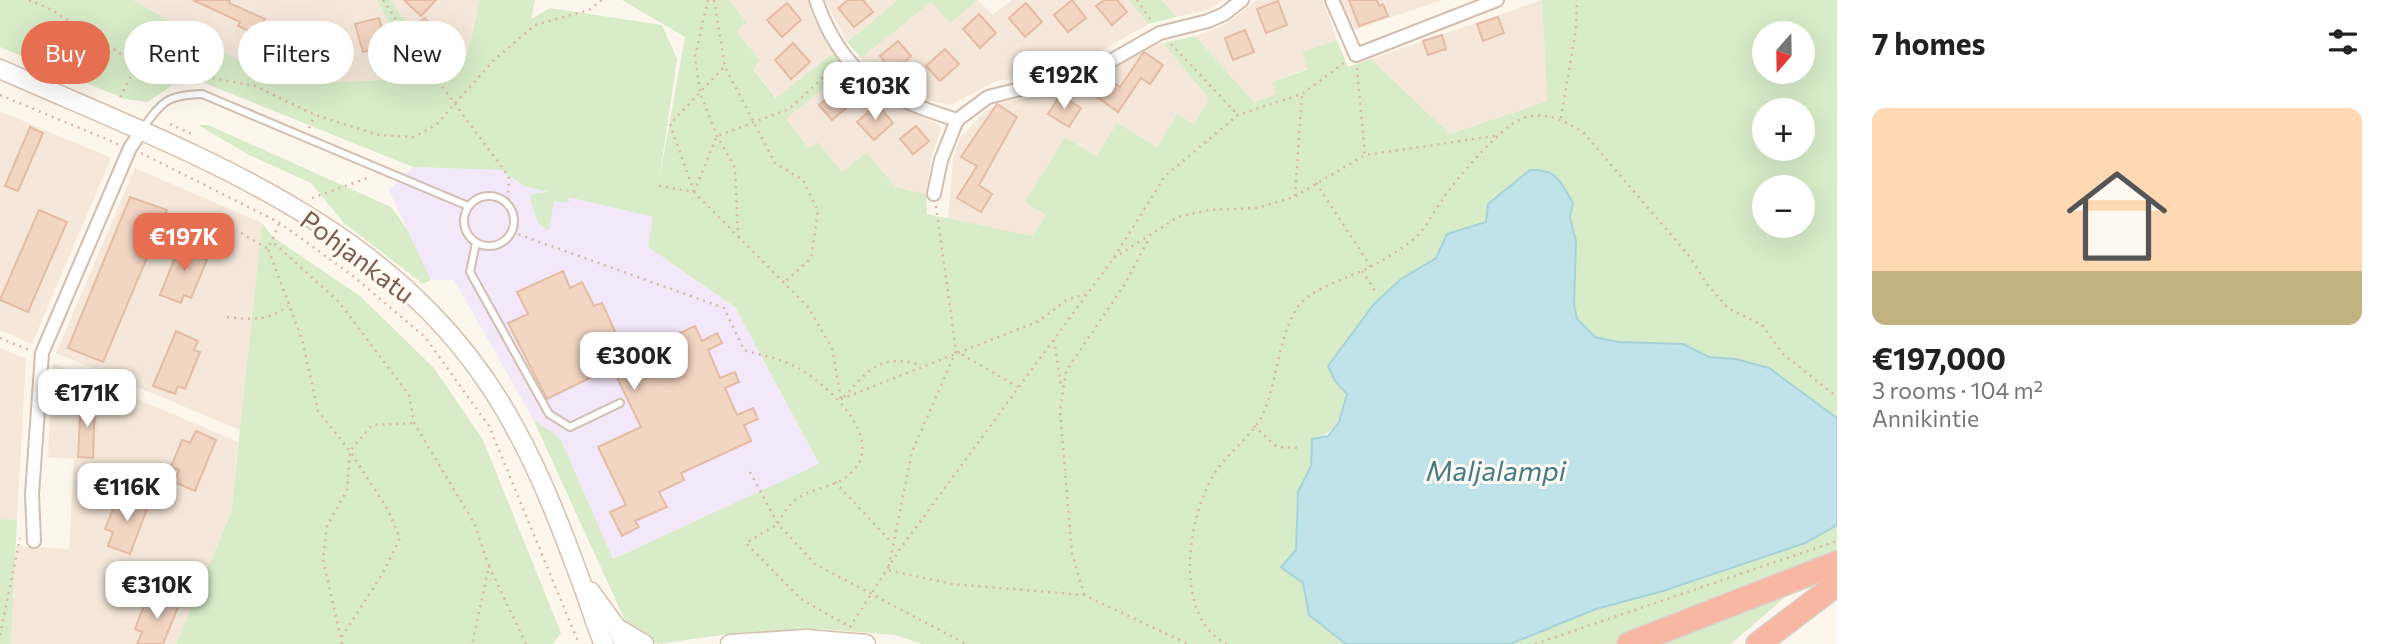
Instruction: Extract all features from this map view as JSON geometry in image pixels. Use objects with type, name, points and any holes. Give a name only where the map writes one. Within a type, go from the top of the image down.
[{"type":"highway","points":[[1629,644],[1837,564]]},
{"type":"highway","points":[[1758,644],[1837,584]]},
{"type":"main road","name":"Pohjankatu","points":[[0,69],[210,159],[256,184],[375,261],[416,298],[452,336],[487,381],[516,429],[582,584],[604,644]]},
{"type":"main road","name":"Pohjankatu","points":[[582,584],[620,636]]},
{"type":"main road","points":[[620,636],[644,644]]},
{"type":"main road","points":[[730,644],[806,639],[866,644]]},
{"type":"street","points":[[816,0],[824,22],[848,64],[882,90],[918,108],[957,120]]},
{"type":"street","points":[[934,194],[941,160],[957,120],[988,97],[1028,87],[1072,83],[1160,33],[1224,15],[1242,0]]},
{"type":"street","points":[[1332,0],[1356,55],[1497,0]]},
{"type":"street","points":[[34,541],[33,513],[42,353],[130,148],[142,130]]},
{"type":"lane","points":[[142,130],[158,108],[175,95],[202,94],[468,206]]},
{"type":"lane","points":[[488,195],[508,204],[514,217],[512,232],[507,239],[492,246],[476,243],[465,230],[464,213],[468,206],[488,195]]},
{"type":"lane","points":[[476,243],[470,272],[549,414],[570,427],[620,402]]},
{"type":"path","points":[[29,0],[52,10],[124,56]]},
{"type":"path","points":[[383,0],[453,102],[509,177],[508,204]]},
{"type":"path","points":[[224,80],[255,86],[315,114],[379,135],[414,137],[436,125],[453,102],[494,60],[535,25],[589,10],[602,0]]},
{"type":"path","points":[[708,0],[695,56],[699,93],[717,136],[735,168],[738,236]]},
{"type":"path","points":[[714,0],[724,67],[775,163],[803,180],[818,211],[811,258],[784,283]]},
{"type":"path","points":[[1137,0],[1160,33],[1238,115]]},
{"type":"path","points":[[1560,118],[1576,29],[1577,0]]},
{"type":"path","points":[[724,67],[670,124],[694,192],[808,307],[832,348],[841,399],[861,438],[862,456],[853,471],[835,482],[799,496],[778,524],[746,544],[801,599],[850,627],[900,549],[1113,259],[1165,176],[1238,115],[1302,94],[1356,55]]},
{"type":"path","points":[[1356,55],[1365,155]]},
{"type":"path","points":[[694,192],[717,136],[789,109],[824,78],[848,64]]},
{"type":"path","points":[[116,104],[126,84]]},
{"type":"path","points":[[1294,197],[1302,94]]},
{"type":"path","points":[[0,95],[130,148],[280,223],[353,275],[425,337],[489,426],[579,644]]},
{"type":"path","points":[[305,137],[315,114]]},
{"type":"path","points":[[1227,644],[1215,638],[1198,612],[1189,578],[1192,539],[1211,478],[1262,416],[1278,353],[1298,306],[1325,287],[1371,267],[1413,240],[1426,226],[1444,197],[1495,136],[1532,115],[1560,118],[1583,132],[1690,257],[1706,283],[1728,308],[1762,325],[1783,355],[1837,397]]},
{"type":"path","points":[[1113,259],[1178,217],[1209,210],[1257,208],[1294,197],[1365,155],[1495,136]]},
{"type":"path","points":[[312,198],[386,171]]},
{"type":"path","points":[[1316,183],[1371,267]]},
{"type":"path","points":[[659,186],[694,192]]},
{"type":"path","points":[[888,570],[912,452],[956,351],[934,194]]},
{"type":"path","points":[[268,249],[280,223]]},
{"type":"path","points":[[512,232],[724,308],[744,350],[799,368],[841,399]]},
{"type":"path","points":[[241,233],[268,249],[302,339],[318,411],[350,451],[388,510],[400,538],[383,573],[341,638]]},
{"type":"path","points":[[273,237],[274,243],[347,312],[409,395],[414,423],[474,523],[489,566],[526,644]]},
{"type":"path","points":[[1084,595],[1072,553],[1060,411],[1062,388],[1066,371],[1125,284],[1149,238]]},
{"type":"path","points":[[1362,271],[1376,292]]},
{"type":"path","points":[[841,399],[956,351],[1039,321],[1065,301],[1087,293]]},
{"type":"path","points":[[227,317],[252,320],[273,317],[288,306]]},
{"type":"path","points":[[0,338],[34,352]]},
{"type":"path","points":[[1054,340],[1062,388]]},
{"type":"path","points":[[956,351],[1020,388]]},
{"type":"path","points":[[841,399],[870,368],[901,359],[922,365]]},
{"type":"path","points":[[342,644],[323,559],[327,526],[346,490],[350,451],[372,425],[414,423]]},
{"type":"path","points":[[1254,426],[1277,447],[1300,448]]},
{"type":"path","points":[[750,472],[778,524],[815,564],[869,596],[966,644]]},
{"type":"path","points":[[835,482],[892,544]]},
{"type":"path","points":[[0,635],[17,541],[33,513]]},
{"type":"path","points":[[1535,644],[1837,541]]},
{"type":"path","points":[[472,644],[489,566]]},
{"type":"path","points":[[888,570],[952,584],[1084,595],[1188,644]]},
{"type":"shaded area","points":[[133,0],[377,0],[388,21],[368,21],[368,81],[354,81],[354,21],[238,21],[238,60],[224,52],[224,21],[170,21]]},
{"type":"shaded area","points":[[391,0],[480,0],[467,56],[466,21],[405,21]]},
{"type":"shaded area","points":[[729,0],[807,0],[833,53],[777,98],[753,68],[760,61],[737,31],[747,23]]},
{"type":"shaded area","points":[[825,0],[898,0],[847,42]]},
{"type":"shaded area","points":[[978,0],[993,15],[1012,0],[1129,0],[1148,24],[1065,72],[996,81],[951,105],[926,100],[891,83],[861,58],[931,1],[950,23]]},
{"type":"shaded area","points":[[1162,0],[1224,0],[1207,10],[1177,17]]},
{"type":"shaded area","points":[[1257,0],[1323,0],[1337,40],[1302,52],[1308,68],[1272,82],[1276,94],[1254,102],[1195,36],[1223,26]]},
{"type":"shaded area","points":[[1337,0],[1442,0],[1349,32]]},
{"type":"shaded area","points":[[1542,0],[1547,101],[1450,134],[1371,59]]},
{"type":"shaded area","points":[[1163,43],[1209,99],[1194,124],[1176,115],[1157,147],[1117,123],[1096,156],[1065,137],[1026,202],[1046,215],[1033,236],[948,219],[953,158],[960,138],[986,110],[1006,101],[1068,93],[1093,84],[1137,53]]},
{"type":"shaded area","points":[[847,68],[877,94],[939,125],[941,129],[931,158],[926,194],[895,187],[867,152],[842,172],[818,142],[810,149],[785,119]]},
{"type":"shaded area","points":[[0,111],[111,158],[32,344],[0,330]]},
{"type":"shaded area","points":[[413,167],[501,170],[524,186],[653,217],[648,247],[735,307],[819,465],[612,559],[560,438],[533,419],[454,280],[431,280],[389,190]]},
{"type":"shaded area","points":[[135,168],[262,223],[240,430],[56,353]]},
{"type":"shaded area","points":[[0,348],[26,359],[17,520],[0,519]]},
{"type":"shaded area","points":[[53,363],[238,442],[231,513],[176,644],[11,644],[16,546],[69,549],[74,459],[48,457]]},
{"type":"green space","points":[[0,0],[133,0],[170,21],[124,21],[124,84],[183,84],[173,85],[147,102],[125,99],[89,84],[110,84],[110,21],[21,21],[21,56],[0,47]]},
{"type":"green space","points":[[377,0],[391,0],[405,21],[388,21]]},
{"type":"green space","points":[[480,0],[535,0],[531,19],[550,8],[662,25],[677,59],[659,181],[685,37],[622,0],[729,0],[747,23],[737,31],[760,61],[753,69],[776,98],[833,53],[847,68],[786,119],[809,148],[818,142],[842,172],[867,152],[895,187],[926,194],[927,214],[1033,236],[1046,215],[1025,202],[1065,137],[1096,156],[1117,123],[1157,147],[1177,114],[1194,124],[1209,99],[1163,43],[1195,36],[1254,102],[1276,94],[1272,82],[1308,69],[1302,52],[1337,40],[1348,67],[1371,59],[1450,134],[1547,101],[1542,0],[1837,0],[1837,418],[1769,368],[1736,359],[1709,357],[1683,344],[1618,342],[1595,338],[1576,319],[1576,241],[1570,217],[1573,203],[1557,176],[1486,222],[1447,234],[1436,259],[1401,279],[1374,304],[1328,366],[1335,381],[1347,394],[1337,423],[1327,433],[1312,439],[1311,466],[1298,492],[1296,550],[1309,615],[1346,644],[922,644],[895,635],[821,629],[736,633],[658,644],[629,629],[533,419],[560,438],[613,559],[819,464],[735,307],[648,247],[653,217],[568,197],[569,203],[554,201],[549,231],[538,223],[530,199],[532,194],[549,192],[524,186],[501,170],[413,167],[207,84],[224,84],[224,52],[238,60],[238,84],[354,84],[354,81],[368,81],[368,84],[466,84],[466,56]]},
{"type":"green space","points":[[898,0],[978,0],[950,23],[931,2],[861,58],[847,42]]},
{"type":"green space","points":[[1129,0],[1162,0],[1177,17],[1148,24]]},
{"type":"green space","points":[[198,125],[208,125],[391,207],[407,229],[431,280],[423,284],[344,223],[311,183],[249,155]]},
{"type":"green space","points":[[262,223],[273,237],[360,296],[434,368],[483,440],[561,633],[553,644],[176,644],[231,513]]},
{"type":"green space","points":[[0,519],[17,520],[11,644],[0,644]]},
{"type":"green space","points":[[1837,525],[1837,552],[1731,644],[1510,644],[1596,609],[1663,591],[1805,543]]},
{"type":"water","name":"Maljalampi","points":[[1530,170],[1552,174],[1573,203],[1570,217],[1576,241],[1574,304],[1577,319],[1595,337],[1618,342],[1683,344],[1709,357],[1736,359],[1769,368],[1837,418],[1837,525],[1805,543],[1663,591],[1596,609],[1510,644],[1346,644],[1309,615],[1303,583],[1281,567],[1296,550],[1298,492],[1311,466],[1312,439],[1328,436],[1339,422],[1347,394],[1335,381],[1328,366],[1374,304],[1401,279],[1436,258],[1447,234],[1486,222],[1488,204]]},
{"type":"building","points":[[193,0],[230,0],[229,3],[265,19],[238,21]]},
{"type":"building","points":[[404,0],[436,0],[421,16]]},
{"type":"building","points":[[848,0],[863,0],[873,12],[854,27],[838,8]]},
{"type":"building","points":[[1072,0],[1086,18],[1068,32],[1054,15]]},
{"type":"building","points":[[1104,0],[1117,0],[1127,12],[1112,25],[1096,6]]},
{"type":"building","points":[[1349,0],[1377,0],[1379,6],[1383,4],[1388,16],[1359,26]]},
{"type":"building","points":[[1278,1],[1287,25],[1266,33],[1257,9]]},
{"type":"building","points":[[787,3],[801,20],[782,37],[767,20]]},
{"type":"building","points":[[1026,3],[1042,22],[1025,37],[1009,18]]},
{"type":"building","points":[[979,14],[996,33],[980,48],[963,29]]},
{"type":"building","points":[[1498,17],[1504,33],[1483,41],[1477,24]]},
{"type":"building","points":[[379,18],[380,21],[368,21],[368,50],[363,52],[355,24]]},
{"type":"building","points":[[1245,30],[1254,52],[1233,60],[1225,38]]},
{"type":"building","points":[[1442,35],[1446,49],[1428,55],[1423,41]]},
{"type":"building","points":[[898,41],[911,56],[893,72],[880,56]]},
{"type":"building","points":[[793,43],[810,62],[791,79],[775,60]]},
{"type":"building","points":[[945,49],[959,64],[940,81],[926,66]]},
{"type":"building","points":[[1144,52],[1163,65],[1150,84],[1141,78],[1118,112],[1097,97],[1108,79],[1120,87]]},
{"type":"building","points":[[838,89],[851,104],[832,120],[819,105]]},
{"type":"building","points":[[1060,95],[1081,108],[1069,127],[1048,114]]},
{"type":"building","points":[[877,104],[893,123],[874,140],[857,122]]},
{"type":"building","points":[[997,104],[1017,117],[979,185],[992,194],[981,212],[957,198],[977,166],[961,157]]},
{"type":"building","points":[[916,126],[929,141],[913,154],[900,139]]},
{"type":"building","points":[[30,127],[43,133],[18,191],[5,186]]},
{"type":"building","points":[[130,197],[167,210],[103,362],[68,348]]},
{"type":"building","points":[[39,210],[67,222],[28,312],[0,300]]},
{"type":"building","points":[[182,240],[204,250],[201,258],[207,260],[191,298],[184,295],[181,303],[160,295]]},
{"type":"building","points":[[563,271],[570,288],[582,282],[594,306],[602,303],[627,357],[695,326],[702,341],[717,333],[722,343],[708,350],[720,378],[735,372],[739,382],[725,388],[737,415],[753,408],[758,419],[744,425],[751,441],[681,473],[684,480],[659,492],[667,507],[635,521],[639,527],[622,536],[610,512],[626,505],[598,447],[641,427],[612,367],[547,399],[508,323],[528,314],[517,292]]},
{"type":"building","points":[[176,331],[198,341],[194,350],[200,352],[185,389],[178,386],[175,394],[153,386]]},
{"type":"building","points":[[81,400],[95,400],[93,458],[78,457]]},
{"type":"building","points":[[196,431],[216,440],[195,491],[174,482],[179,470],[171,467],[182,440],[190,443]]},
{"type":"building","points":[[130,493],[150,501],[130,554],[108,546],[113,532],[105,529],[115,504],[125,508]]},
{"type":"building","points":[[160,594],[180,602],[163,644],[137,644],[142,632],[135,629],[145,603],[154,606]]}]
